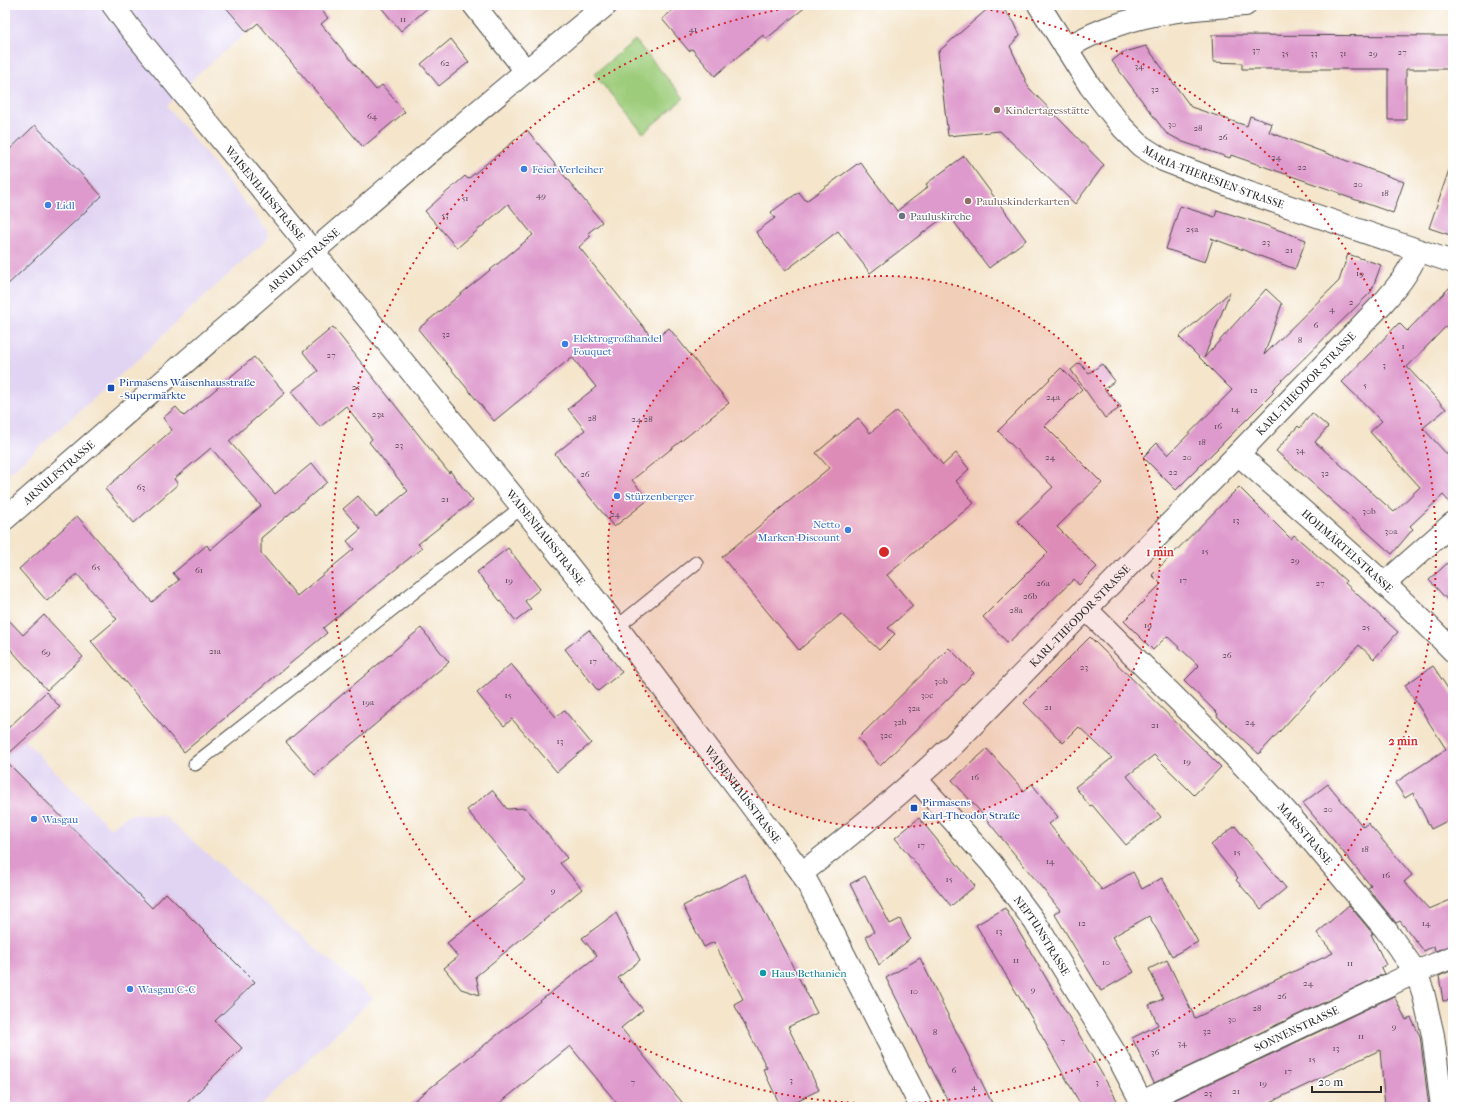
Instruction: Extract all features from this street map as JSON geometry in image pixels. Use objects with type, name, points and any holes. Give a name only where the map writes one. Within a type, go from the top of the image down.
[{"type":"street","name":"WAISENHAUSSTRASSE","points":[[113,5],[522,507],[617,627],[802,873],[922,1107]]},
{"type":"street","points":[[474,5],[526,71]]},
{"type":"street","name":"ARNULFSTRASSE","points":[[5,519],[313,252],[606,5]]},
{"type":"street","name":"MARIA-THERESIEN-STRASSE","points":[[1039,5],[1090,86],[1123,128],[1141,146],[1163,160],[1249,193],[1453,262]]},
{"type":"street","points":[[1066,48],[1110,27],[1160,14],[1209,7],[1245,5]]},
{"type":"street","name":"KARL-THEODOR-STRASSE","points":[[802,873],[849,837],[917,780],[961,737],[1238,454],[1400,285],[1410,269],[1418,251]]},
{"type":"street","name":"HOHMÄRTELSTRASSE","points":[[1238,454],[1384,584],[1453,651]]},
{"type":"street","points":[[1384,584],[1453,523]]},
{"type":"street","name":"MARSSTRASSE","points":[[1086,609],[1233,755],[1276,800],[1312,840],[1381,924],[1416,972],[1423,992],[1433,1035],[1442,1107]]},
{"type":"street","name":"NEPTUNSTRASSE","points":[[917,780],[992,864],[1035,922],[1121,1063],[1143,1105]]},
{"type":"street","name":"SONNENSTRASSE","points":[[1143,1105],[1416,972],[1453,956]]},
{"type":"lane","points":[[195,764],[522,507]]},
{"type":"lane","points":[[617,627],[696,563]]},
{"type":"shaded area","points":[[5,5],[279,5],[198,74],[167,106],[267,230],[268,239],[178,320],[142,356],[5,477]]},
{"type":"shaded area","points":[[5,720],[110,828],[130,814],[164,816],[373,998],[260,1107],[5,1107]]},
{"type":"green space","points":[[635,40],[684,98],[643,133],[594,74]]},
{"type":"building","points":[[224,5],[317,5],[328,18],[321,24],[376,90],[382,85],[405,112],[363,147],[258,23],[247,32]]},
{"type":"building","points":[[379,5],[431,5],[401,31]]},
{"type":"building","points":[[679,5],[808,5],[766,39],[763,35],[715,76],[692,49],[689,51],[662,19]]},
{"type":"building","name":"Kindertagesstätte","points":[[992,5],[1000,5],[1014,22],[1020,35],[1010,46],[1029,88],[1104,165],[1075,204],[1000,131],[948,136],[938,52]]},
{"type":"building","points":[[1212,35],[1453,36],[1453,69],[1406,69],[1406,120],[1388,120],[1388,69],[1242,69],[1242,63],[1213,62]]},
{"type":"building","points":[[451,39],[469,62],[439,86],[421,64]]},
{"type":"building","points":[[1146,46],[1191,107],[1247,126],[1250,116],[1272,124],[1269,132],[1404,182],[1393,213],[1231,155],[1230,158],[1183,142],[1166,133],[1112,61],[1122,53]]},
{"type":"building","name":"Lidl","points":[[35,125],[102,196],[5,287],[5,154]]},
{"type":"building","points":[[527,130],[602,222],[588,233],[591,236],[579,247],[654,340],[669,328],[729,403],[632,480],[648,500],[614,527],[555,454],[585,430],[568,409],[596,387],[572,357],[494,421],[418,329],[533,235],[508,204],[457,248],[425,211],[465,176],[468,179]]},
{"type":"building","points":[[964,156],[1026,240],[989,268],[948,214],[870,273],[838,231],[785,271],[756,232],[775,218],[771,212],[799,192],[806,201],[860,162],[897,211],[928,187],[926,184]]},
{"type":"building","points":[[1450,167],[1453,168],[1453,236],[1429,228]]},
{"type":"building","points":[[1180,206],[1215,217],[1217,210],[1306,240],[1295,269],[1211,238],[1213,239],[1205,262],[1166,249]]},
{"type":"building","points":[[1348,254],[1381,265],[1371,292],[1272,390],[1274,392],[1176,490],[1143,457],[1157,443],[1168,455],[1232,390],[1179,337],[1230,292],[1204,358],[1266,289],[1282,304],[1264,355],[1339,281]]},
{"type":"building","points":[[1453,284],[1453,319],[1407,367],[1446,409],[1423,428],[1453,461],[1453,506],[1443,495],[1410,526],[1413,529],[1392,554],[1276,451],[1298,426],[1300,428],[1312,413],[1328,427],[1315,442],[1394,512],[1420,487],[1370,432],[1382,421],[1342,382],[1399,323],[1407,331]]},
{"type":"building","points":[[333,327],[473,501],[418,544],[422,548],[323,628],[327,633],[184,752],[91,641],[117,619],[77,574],[47,601],[19,569],[77,516],[152,602],[179,580],[173,573],[207,545],[210,550],[261,506],[211,448],[174,479],[178,484],[134,523],[105,489],[172,430],[163,418],[176,407],[184,416],[254,357],[285,393],[229,441],[275,494],[312,463],[327,482],[261,538],[261,553],[297,596],[354,549],[347,541],[361,529],[343,509],[358,496],[376,517],[408,491],[369,442],[372,439],[346,406],[320,427],[291,392],[318,371],[303,352]]},
{"type":"building","points":[[1079,363],[1089,373],[1102,364],[1115,381],[1104,389],[1121,407],[1105,418],[1071,370]]},
{"type":"building","points":[[1061,368],[1082,389],[1045,426],[1102,483],[1057,527],[1097,567],[1079,585],[1074,579],[1008,643],[983,617],[1048,552],[1017,521],[1053,487],[998,431]]},
{"type":"building","name":"Netto Marken-Discount","points":[[897,411],[943,465],[956,453],[969,469],[956,481],[974,503],[887,575],[913,606],[888,628],[895,634],[879,650],[841,614],[799,650],[722,557],[829,468],[816,453],[858,418],[870,433]]},
{"type":"building","points":[[1239,487],[1291,539],[1294,535],[1346,581],[1345,583],[1398,632],[1374,659],[1359,645],[1259,754],[1217,716],[1218,714],[1184,681],[1199,666],[1167,636],[1153,650],[1124,621],[1161,584],[1152,575]]},
{"type":"building","points":[[508,548],[540,589],[525,601],[531,609],[516,621],[477,572]]},
{"type":"building","points":[[1453,558],[1453,606],[1429,580]]},
{"type":"building","points":[[44,615],[83,657],[47,690],[5,643],[5,616],[23,635]]},
{"type":"building","points":[[421,628],[449,662],[315,775],[286,742]]},
{"type":"building","points":[[589,630],[622,672],[598,691],[565,649]]},
{"type":"building","points":[[1090,637],[1221,767],[1194,795],[1154,755],[1127,776],[1161,817],[1126,845],[1092,805],[1090,806],[1075,787],[1112,758],[1079,727],[1063,743],[1024,703]]},
{"type":"building","points":[[949,648],[974,673],[880,766],[858,738]]},
{"type":"building","points":[[511,664],[556,717],[564,710],[591,743],[557,772],[512,719],[504,726],[477,693]]},
{"type":"building","points":[[1433,666],[1453,696],[1453,818],[1431,829],[1413,793],[1405,798],[1395,783],[1446,749],[1405,685]]},
{"type":"building","points":[[46,692],[60,707],[5,757],[5,731]]},
{"type":"building","points":[[987,749],[1024,791],[1032,784],[1058,817],[1049,824],[1102,890],[1133,872],[1142,889],[1162,878],[1198,942],[1172,956],[1149,916],[1112,937],[1134,972],[1101,991],[1054,913],[1060,910],[978,809],[952,780]]},
{"type":"building","name":"Wasgau C+C","points":[[5,760],[152,908],[166,893],[255,982],[215,1021],[242,1048],[183,1107],[5,1107]]},
{"type":"building","points":[[1328,784],[1363,827],[1368,823],[1412,875],[1404,882],[1429,909],[1453,899],[1453,945],[1435,951],[1434,946],[1424,951],[1400,921],[1396,923],[1368,888],[1371,886],[1303,803]]},
{"type":"building","points":[[492,790],[507,809],[526,808],[567,858],[560,863],[582,889],[476,976],[480,995],[461,989],[444,968],[458,957],[447,943],[525,880],[467,810]]},
{"type":"building","points":[[919,818],[975,886],[951,906],[895,838]]},
{"type":"building","points":[[1235,826],[1286,888],[1261,909],[1236,880],[1238,878],[1211,845]]},
{"type":"building","name":"Haus Bethanien","points":[[745,874],[817,1013],[788,1027],[819,1090],[784,1107],[781,1107],[763,1069],[767,1068],[734,1004],[743,999],[714,942],[704,947],[683,906]]},
{"type":"building","points":[[865,876],[890,924],[900,919],[910,939],[879,965],[866,936],[874,932],[850,884]]},
{"type":"building","points":[[1349,905],[1373,934],[1371,934],[1386,965],[1381,968],[1384,974],[1154,1083],[1132,1038],[1158,1025],[1149,1005],[1163,999],[1149,969],[1167,960],[1195,1018],[1333,953],[1317,933]]},
{"type":"building","points":[[1005,908],[1121,1107],[1082,1107],[1031,1017],[976,925]]},
{"type":"building","points":[[616,913],[640,960],[618,978],[643,1010],[621,1028],[686,1107],[620,1107],[570,1046],[495,1107],[406,1107],[597,956],[582,938]]},
{"type":"building","points":[[920,958],[994,1107],[951,1107],[886,978]]},
{"type":"building","points":[[1453,970],[1453,1000],[1443,1001],[1439,976]]},
{"type":"building","points":[[1394,996],[1406,1020],[1411,1018],[1420,1036],[1429,1107],[1385,1107],[1380,1050],[1260,1107],[1167,1107],[1166,1104]]},
{"type":"place","name":"Kindertagesstätte","points":[[997,110]]},
{"type":"place","name":"Feier Verleiher","points":[[524,169]]},
{"type":"place","name":"Pauluskinderkarten","points":[[968,201]]},
{"type":"place","name":"Lidl","points":[[48,205]]},
{"type":"place","name":"Pauluskirche","points":[[902,216]]},
{"type":"place","name":"Elektrogroßhandel Fouquet","points":[[565,344]]},
{"type":"place","name":"Pirmasens Waisenhausstraße - Supermärkte","points":[[111,388]]},
{"type":"place","name":"Stürzenberger","points":[[617,496]]},
{"type":"place","name":"Netto Marken-Discount","points":[[848,530]]},
{"type":"place","name":"Pirmasens Karl-Theodor Straße","points":[[914,808]]},
{"type":"place","name":"Wasgau","points":[[34,819]]},
{"type":"place","name":"Haus Bethanien","points":[[763,973]]},
{"type":"place","name":"Wasgau C+C","points":[[130,989]]}]
